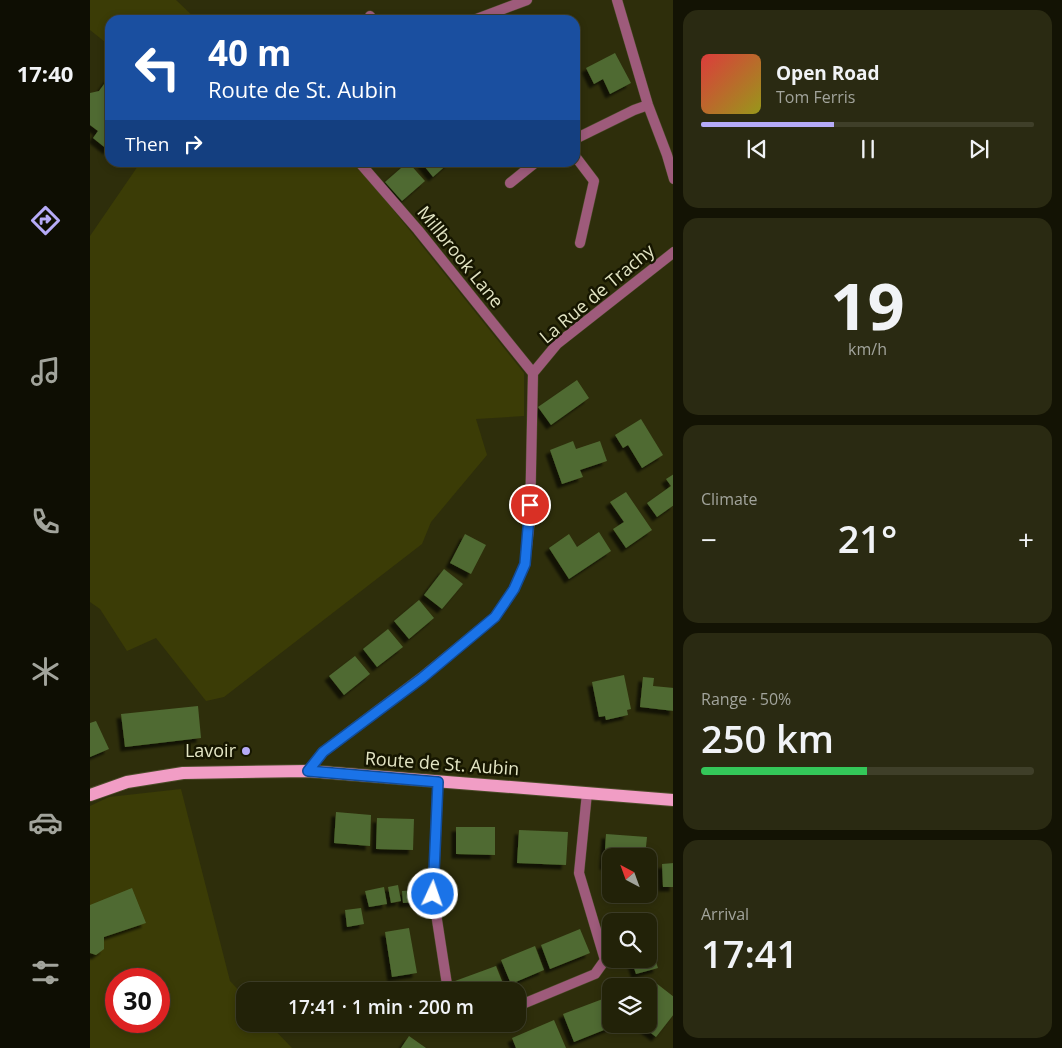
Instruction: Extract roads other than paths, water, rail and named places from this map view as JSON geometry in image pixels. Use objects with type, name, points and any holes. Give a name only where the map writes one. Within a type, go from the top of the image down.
[{"type":"main road","name":"Route de St. Aubin","points":[[90,795],[126,782],[182,773],[308,771],[673,800]]},
{"type":"street","points":[[487,15],[527,0]]},
{"type":"street","points":[[617,0],[648,106],[667,155],[673,179]]},
{"type":"street","points":[[580,137],[634,110],[648,106]]},
{"type":"street","points":[[580,163],[594,181],[580,243]]},
{"type":"street","name":"Millbrook Lane","points":[[363,167],[418,230],[533,373]]},
{"type":"street","points":[[510,183],[530,167]]},
{"type":"street","name":"La Rue de Trachy","points":[[533,373],[557,344],[673,252]]},
{"type":"street","points":[[308,771],[323,752],[422,678],[495,617],[514,589],[525,564],[530,505],[533,373]]},
{"type":"street","points":[[438,782],[433,894],[447,982]]},
{"type":"street","points":[[526,1003],[595,974],[604,960],[579,873],[587,793]]},
{"type":"place","name":"Lavoir","points":[[246,751]]}]
